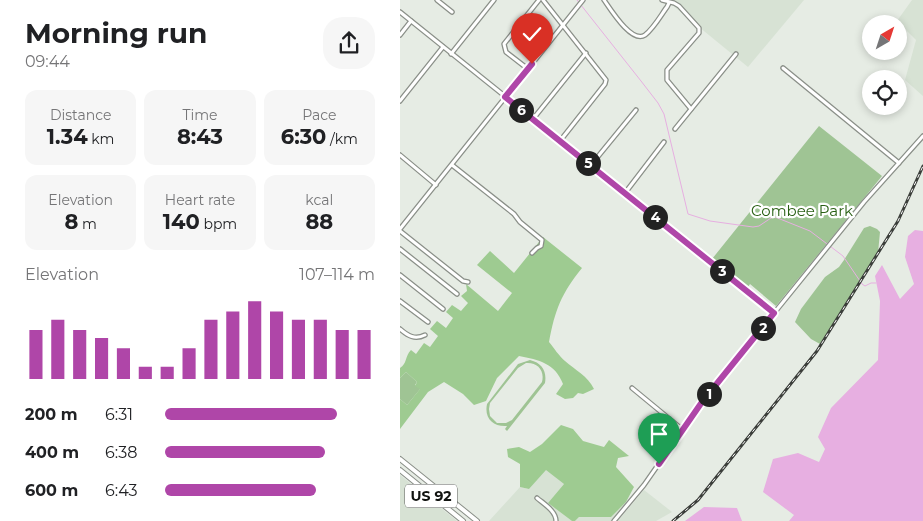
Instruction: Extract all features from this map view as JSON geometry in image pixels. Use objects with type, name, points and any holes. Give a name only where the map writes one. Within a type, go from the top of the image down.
[{"type":"main road","name":"US 92","points":[[400,459],[476,521]]},
{"type":"main road","points":[[400,465],[408,466],[411,479]]},
{"type":"main road","name":"US 92","points":[[400,470],[463,521]]},
{"type":"street","points":[[437,0],[452,12]]},
{"type":"street","points":[[451,54],[494,0]]},
{"type":"street","points":[[528,70],[505,51],[504,44],[539,0]]},
{"type":"street","points":[[543,0],[606,78],[606,82],[560,141]]},
{"type":"street","points":[[604,0],[629,32],[637,37],[647,33],[668,7],[669,3]]},
{"type":"street","points":[[662,0],[679,6],[699,28],[699,33],[668,70],[666,75],[667,80],[691,109]]},
{"type":"street","points":[[468,282],[463,281],[400,230],[404,222],[436,185],[581,2]]},
{"type":"street","points":[[400,12],[774,313]]},
{"type":"street","points":[[400,35],[411,21]]},
{"type":"street","points":[[400,100],[443,47]]},
{"type":"street","points":[[532,119],[586,53]]},
{"type":"street","points":[[675,129],[736,54]]},
{"type":"street","points":[[783,68],[899,163]]},
{"type":"street","points":[[591,166],[636,110]]},
{"type":"street","points":[[614,521],[644,485],[702,402],[828,247],[923,136]]},
{"type":"street","points":[[625,193],[664,142]]},
{"type":"street","points":[[400,155],[436,185]]},
{"type":"street","points":[[452,165],[514,214],[520,222],[542,240],[541,246],[532,253]]},
{"type":"street","points":[[400,249],[457,294]]},
{"type":"street","points":[[400,275],[443,309]]},
{"type":"street","points":[[400,301],[428,322]]},
{"type":"street","points":[[400,329],[411,337],[425,336]]},
{"type":"street","points":[[632,388],[683,430]]},
{"type":"street","points":[[537,498],[553,512],[556,516],[556,521]]},
{"type":"shaded area","points":[[666,0],[804,0],[748,67]]},
{"type":"shaded area","points":[[912,0],[923,0],[923,96],[907,82],[907,73],[916,40],[908,32],[908,15],[901,15]]},
{"type":"shaded area","points":[[915,230],[923,231],[923,521],[789,521],[794,515],[763,492],[773,459],[798,453],[819,462],[825,449],[818,437],[831,408],[878,360],[880,301],[875,276],[882,265],[900,299],[914,284],[905,257],[908,236]]},
{"type":"shaded area","points":[[546,469],[564,484],[548,503],[572,521],[489,521],[520,487],[529,489]]},
{"type":"shaded area","points":[[400,475],[457,521],[400,521]]},
{"type":"shaded area","points":[[644,490],[672,512],[656,521],[618,521]]},
{"type":"shaded area","points":[[626,502],[612,521],[575,521],[579,517],[611,517]]},
{"type":"shaded area","points":[[704,507],[737,508],[742,521],[685,521]]},
{"type":"green space","name":"Combee Park","points":[[819,126],[882,176],[776,306],[750,284],[748,287],[712,259]]},
{"type":"green space","points":[[870,226],[880,232],[878,253],[820,344],[811,339],[795,322],[801,309],[825,277],[839,267],[864,228]]},
{"type":"green space","points":[[543,237],[582,268],[564,294],[549,342],[563,359],[588,380],[594,389],[583,394],[578,393],[573,398],[565,399],[556,394],[563,384],[556,371],[540,361],[519,356],[497,378],[486,401],[474,405],[463,394],[444,382],[428,392],[400,429],[400,399],[407,405],[420,389],[415,386],[417,382],[406,372],[400,378],[400,368],[404,364],[409,352],[411,350],[416,354],[424,343],[430,347],[438,336],[430,329],[437,321],[446,328],[453,318],[446,312],[452,305],[461,311],[468,303],[461,296],[467,291],[466,284],[498,311],[512,293],[477,265],[490,251],[514,273]]},
{"type":"green space","points":[[530,360],[541,365],[545,375],[545,383],[507,431],[505,429],[507,426],[498,425],[491,421],[486,409],[487,404],[518,364]],"holes":[[[526,363],[537,365],[541,370],[542,382],[512,420],[506,423],[497,423],[490,416],[490,403],[518,368]]]},
{"type":"green space","points":[[406,372],[417,382],[415,385],[421,388],[407,405],[400,399],[400,378]]},
{"type":"green space","points":[[561,425],[573,429],[583,441],[604,447],[609,440],[629,456],[618,458],[616,467],[634,487],[626,502],[611,517],[579,517],[572,521],[548,503],[564,484],[546,470],[529,489],[520,487],[520,464],[508,457],[507,449],[519,447],[530,452],[542,444]]},
{"type":"waterway","points":[[577,0],[658,103],[664,114],[688,214],[710,221],[753,227],[759,226],[775,217],[810,231],[843,256],[865,286],[876,283]]},
{"type":"railway","points":[[673,521],[698,500],[817,351],[898,221],[923,166]]},
{"type":"route","points":[[532,64],[505,97],[774,313],[702,402],[659,464]]}]
